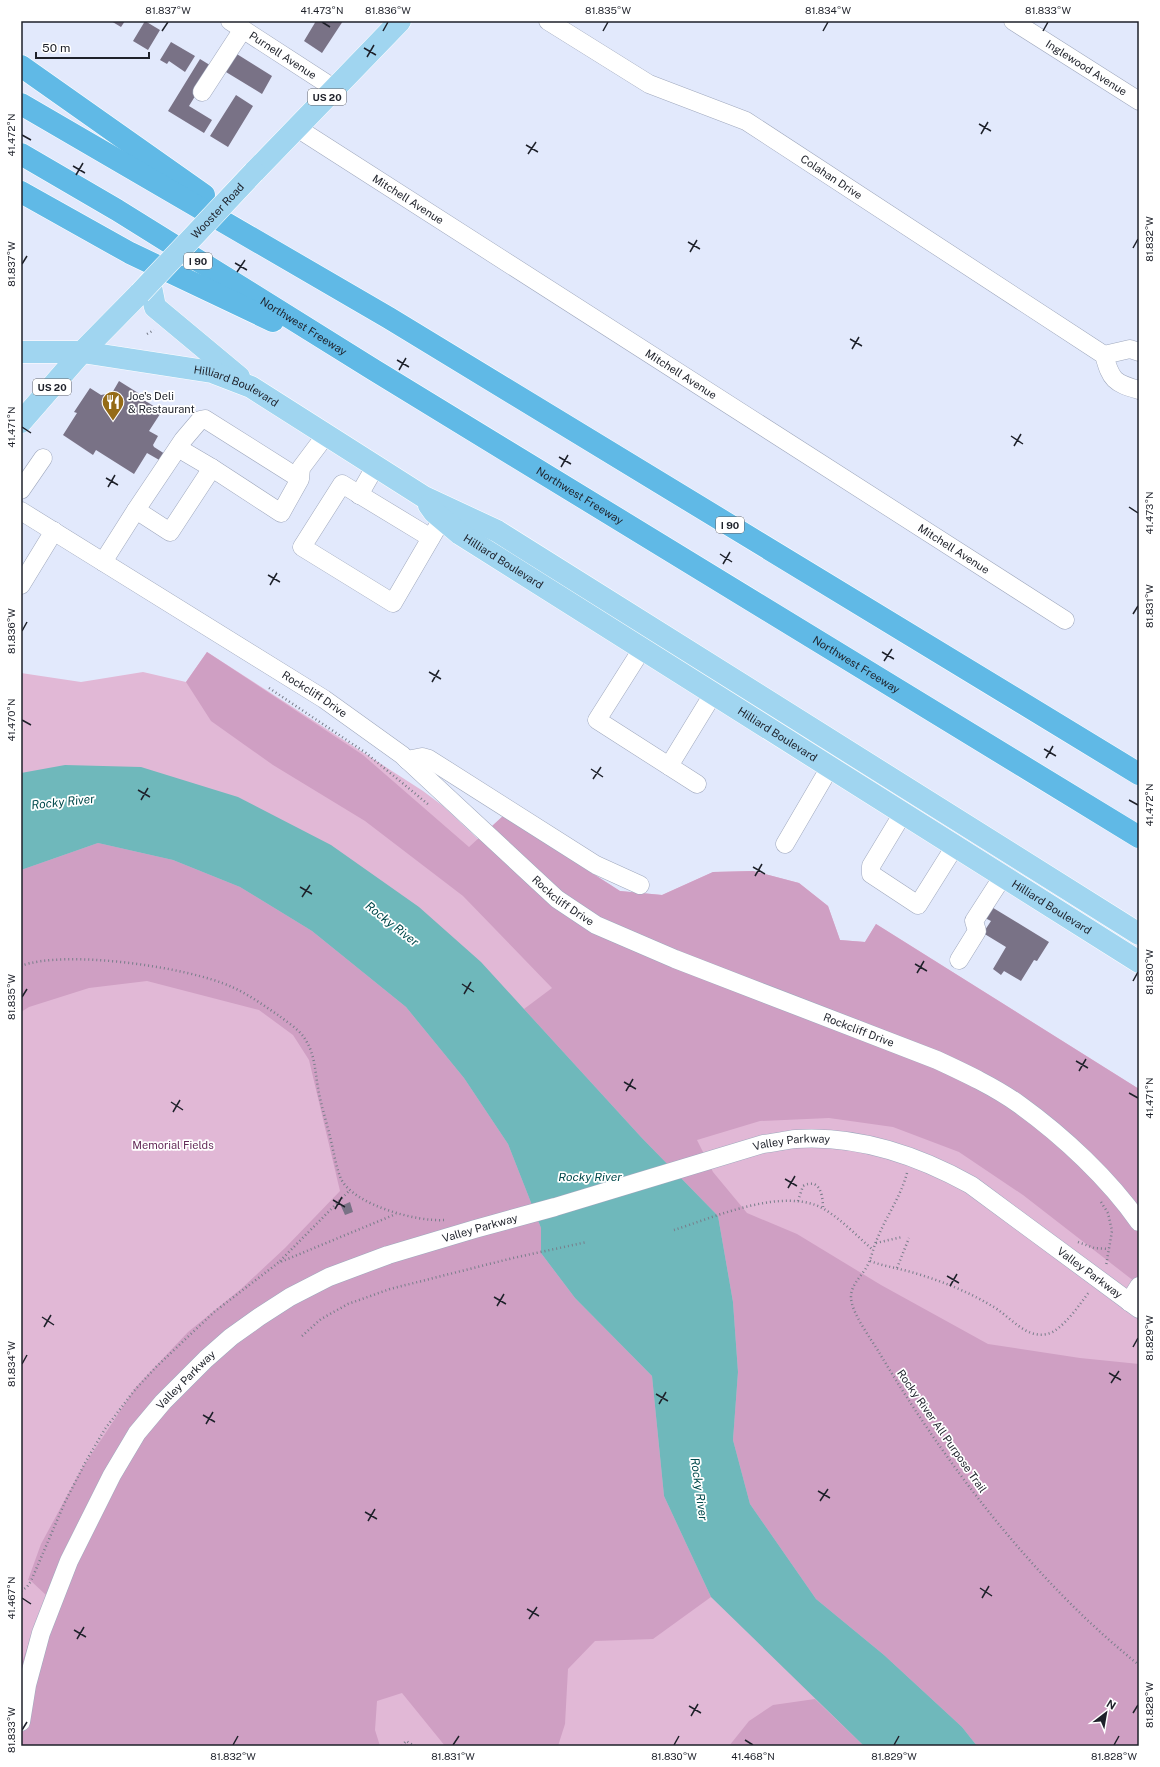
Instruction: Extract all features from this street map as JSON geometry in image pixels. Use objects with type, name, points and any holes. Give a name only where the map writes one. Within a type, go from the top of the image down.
[{"type":"highway","points":[[21,66],[321,278]]},
{"type":"highway","name":"I 90","points":[[21,104],[321,278],[1139,774]]},
{"type":"highway","name":"Northwest Freeway","points":[[21,154],[117,210],[374,370],[1139,837]]},
{"type":"highway","points":[[21,192],[130,253],[374,370]]},
{"type":"main road","name":"Wooster Road","points":[[21,422],[82,352],[148,294],[254,172],[400,21]]},
{"type":"main road","points":[[148,294],[250,387]]},
{"type":"main road","name":"Hilliard Boulevard","points":[[21,352],[82,352],[212,372],[250,387],[325,436],[424,497],[497,531],[1139,934]]},
{"type":"main road","name":"Hilliard Boulevard","points":[[424,497],[434,512],[460,534],[1139,962]]},
{"type":"street","name":"Colahan Drive","points":[[548,21],[649,84],[746,121],[1104,355]]},
{"type":"street","name":"Inglewood Avenue","points":[[1013,21],[1139,102]]},
{"type":"street","name":"Purnell Avenue","points":[[236,25],[335,89]]},
{"type":"street","points":[[202,92],[236,25]]},
{"type":"street","name":"Mitchell Avenue","points":[[296,128],[1065,620]]},
{"type":"street","points":[[1139,352],[1130,349],[1104,355],[1109,372],[1120,385],[1139,390]]},
{"type":"street","points":[[104,562],[136,510],[178,448],[200,420],[205,419],[300,479]]},
{"type":"street","points":[[178,448],[212,468],[281,513],[300,479],[301,468],[325,436]]},
{"type":"street","points":[[21,490],[43,458]]},
{"type":"street","points":[[359,495],[375,467]]},
{"type":"street","points":[[136,510],[170,532],[212,468]]},
{"type":"street","points":[[431,538],[342,484],[302,547],[393,603],[431,538],[442,519]]},
{"type":"street","name":"Rockcliff Drive","points":[[21,511],[324,699],[407,760],[557,899],[596,925],[675,959],[937,1060],[971,1077],[1020,1105],[1059,1137],[1088,1164],[1125,1203],[1139,1222]]},
{"type":"street","points":[[21,585],[54,531]]},
{"type":"street","points":[[642,649],[597,720],[696,784]]},
{"type":"street","points":[[669,766],[713,694]]},
{"type":"street","points":[[407,760],[422,757],[429,759],[596,865],[640,884]]},
{"type":"street","points":[[784,844],[830,768]]},
{"type":"street","points":[[903,813],[871,866],[872,874],[914,912],[955,846]]},
{"type":"street","points":[[959,960],[977,931],[974,921],[1003,876]]},
{"type":"street","name":"Valley Parkway","points":[[21,1722],[27,1685],[41,1633],[69,1561],[112,1475],[137,1434],[163,1402],[206,1359],[231,1337],[259,1317],[290,1297],[330,1277],[388,1255],[475,1229],[555,1208],[763,1144],[795,1139],[837,1139],[878,1146],[911,1156],[944,1170],[971,1185],[1098,1280],[1134,1305]]},
{"type":"street","points":[[1134,1305],[1139,1286]]},
{"type":"path","points":[[21,966],[31,962],[58,959],[93,960],[148,966],[193,974],[231,986],[254,999],[285,1020],[304,1037],[313,1052],[318,1089],[336,1164],[342,1180],[350,1190],[375,1205],[396,1214],[417,1218],[451,1220]]},
{"type":"path","name":"Rocky River All Purpose Trail","points":[[907,1172],[903,1187],[875,1244],[870,1261],[851,1290],[851,1300],[856,1314],[894,1377],[943,1450],[981,1501],[1057,1590],[1090,1623],[1139,1665]]},
{"type":"path","points":[[798,1201],[802,1186],[807,1184],[814,1185],[821,1190],[823,1196],[823,1208]]},
{"type":"path","points":[[278,1263],[350,1190]]},
{"type":"path","points":[[674,1230],[736,1209],[764,1202],[798,1201],[823,1208],[873,1250]]},
{"type":"path","points":[[875,1244],[902,1237]]},
{"type":"path","points":[[897,1268],[909,1238]]},
{"type":"path","points":[[302,1336],[321,1319],[348,1304],[390,1289],[513,1258],[587,1242]]},
{"type":"path","points":[[870,1261],[930,1278],[979,1298],[994,1307],[1017,1325],[1037,1334],[1047,1334],[1054,1331],[1067,1319],[1090,1290]]},
{"type":"path","points":[[21,1592],[27,1587]]},
{"type":"path","points":[[402,1746],[406,1740],[416,1746]]},
{"type":"green space","name":"Memorial Fields","points":[[207,652],[423,791],[443,806],[478,839],[503,816],[620,891],[662,895],[713,872],[753,871],[799,883],[828,906],[840,940],[865,942],[876,924],[1139,1089],[1139,1746],[21,1746],[21,673],[81,682],[143,672],[186,682]]},
{"type":"shaded area","points":[[207,652],[363,755],[469,847],[503,816],[620,891],[662,895],[713,872],[753,871],[799,883],[828,906],[840,940],[865,942],[876,924],[1139,1089],[1139,1285],[1023,1195],[959,1152],[893,1127],[829,1118],[760,1121],[697,1140],[713,1172],[747,1213],[797,1234],[881,1285],[988,1344],[1080,1358],[1139,1364],[1139,1746],[977,1746],[962,1727],[884,1655],[816,1599],[750,1504],[733,1440],[738,1372],[733,1302],[718,1216],[641,1137],[524,1009],[552,988],[463,896],[365,821],[273,765],[211,721],[186,682]]},
{"type":"shaded area","points":[[98,843],[173,860],[240,887],[312,931],[406,1007],[464,1078],[508,1144],[541,1228],[541,1253],[575,1298],[652,1376],[664,1496],[711,1597],[653,1639],[595,1641],[568,1669],[565,1724],[558,1746],[445,1746],[402,1693],[377,1701],[375,1730],[380,1746],[21,1746],[21,1665],[46,1595],[28,1580],[41,1544],[81,1470],[136,1387],[188,1332],[241,1289],[285,1248],[340,1191],[309,1060],[293,1035],[259,1010],[147,981],[89,988],[29,1007],[21,1012],[21,870]]},
{"type":"shaded area","points":[[815,1699],[864,1746],[729,1746],[749,1721],[773,1705]]},
{"type":"water","name":"Rocky River","points":[[65,765],[141,767],[238,797],[331,845],[419,907],[481,962],[641,1137],[718,1216],[733,1302],[738,1372],[733,1440],[750,1504],[816,1599],[884,1655],[962,1727],[977,1746],[864,1746],[711,1597],[664,1496],[652,1376],[575,1298],[541,1253],[541,1228],[508,1144],[464,1078],[406,1007],[312,931],[240,887],[173,860],[98,843],[21,870],[21,773]]},
{"type":"building","points":[[111,21],[125,21],[121,27]]},
{"type":"building","points":[[145,21],[160,30],[148,50],[133,41]]},
{"type":"building","points":[[316,21],[343,21],[322,53],[304,41]]},
{"type":"building","points":[[171,42],[195,56],[185,72],[169,61],[167,64],[160,60]]},
{"type":"building","points":[[232,51],[272,76],[262,94],[221,69]]},
{"type":"building","points":[[200,59],[213,67],[189,106],[212,120],[204,133],[168,111]]},
{"type":"building","points":[[236,95],[253,106],[228,147],[210,136]]},
{"type":"building","name":"Joe's Deli & Restaurant","points":[[119,381],[143,396],[142,399],[162,411],[149,431],[158,436],[153,445],[154,447],[165,454],[161,461],[147,453],[134,474],[96,450],[93,455],[63,435],[77,413],[74,412],[90,388],[101,395],[112,393]]},
{"type":"building","points":[[990,906],[1049,942],[1037,961],[1034,960],[1021,981],[1004,971],[1001,975],[993,969],[1006,947],[983,933],[991,921],[983,917]]},
{"type":"building","points":[[350,1202],[353,1212],[345,1215],[341,1206]]},
{"type":"place","name":"Joe's Deli & Restaurant","points":[[113,422]]}]
